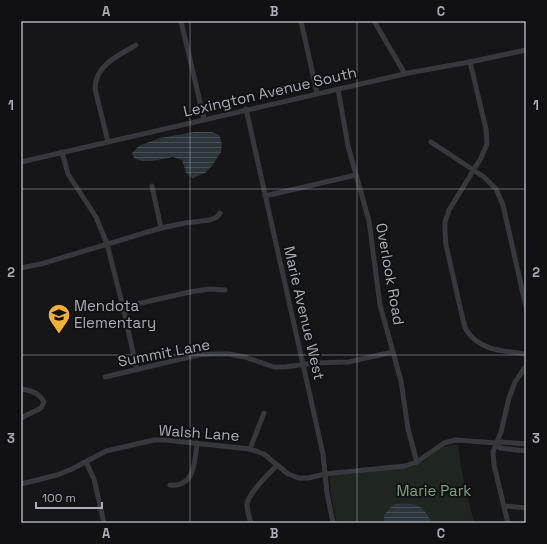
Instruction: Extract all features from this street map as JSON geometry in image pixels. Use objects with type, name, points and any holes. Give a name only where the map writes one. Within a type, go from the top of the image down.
[{"type":"street","points":[[181,21],[204,119]]},
{"type":"street","points":[[301,21],[317,93]]},
{"type":"street","points":[[374,21],[405,74]]},
{"type":"street","points":[[108,142],[95,89],[96,80],[104,65],[136,45]]},
{"type":"street","name":"Lexington Avenue South","points":[[21,162],[317,93],[526,50]]},
{"type":"street","points":[[470,62],[486,130],[487,144],[481,158],[449,210],[445,222],[446,245],[463,320],[467,331],[474,340],[484,347],[526,354]]},
{"type":"street","name":"Overlook Road","points":[[338,89],[348,146],[369,221],[380,305],[401,381],[408,429],[418,462]]},
{"type":"street","name":"Marie Avenue West","points":[[246,110],[323,454],[327,493],[333,523]]},
{"type":"street","points":[[431,142],[484,177],[496,189],[503,205],[526,307]]},
{"type":"street","points":[[62,152],[68,174],[96,217],[108,244],[137,370]]},
{"type":"street","points":[[265,196],[356,175]]},
{"type":"street","points":[[152,186],[160,228]]},
{"type":"street","points":[[21,268],[41,264],[160,228],[210,220],[217,217],[220,213]]},
{"type":"street","points":[[123,307],[190,292],[225,290]]},
{"type":"street","name":"Summit Lane","points":[[105,377],[198,355],[229,354],[245,357],[274,367],[284,367],[315,362],[348,362],[393,352]]},
{"type":"street","points":[[508,523],[494,465],[493,452],[501,432],[509,398],[516,382],[526,366]]},
{"type":"street","points":[[21,389],[30,391],[40,396],[44,402],[40,408],[21,418]]},
{"type":"street","points":[[250,448],[264,414]]},
{"type":"street","name":"Walsh Lane","points":[[21,484],[57,475],[72,469],[106,451],[154,440],[250,448],[264,454],[288,474],[299,478],[405,466],[418,462]]},
{"type":"street","points":[[418,462],[444,443],[456,440],[526,444]]},
{"type":"street","points":[[170,485],[175,486],[184,483],[190,476],[194,466],[197,443]]},
{"type":"street","points":[[496,443],[500,448],[526,451]]},
{"type":"street","points":[[86,462],[94,479],[104,523]]},
{"type":"street","points":[[251,523],[247,503],[251,494],[277,465]]},
{"type":"street","points":[[504,506],[526,508]]},
{"type":"green space","name":"Marie Park","points":[[458,445],[462,473],[474,523],[337,523],[330,486],[331,476],[412,467],[423,462],[440,448]]},
{"type":"shaded area","points":[[194,132],[212,132],[219,135],[222,143],[221,152],[212,166],[205,173],[193,178],[186,173],[182,160],[173,157],[152,161],[142,161],[134,158],[132,153],[139,146],[160,138]]},
{"type":"shaded area","points":[[395,504],[409,504],[422,508],[432,523],[384,523],[384,515]]},
{"type":"place","name":"Mendota Elementary","points":[[59,334]]}]
